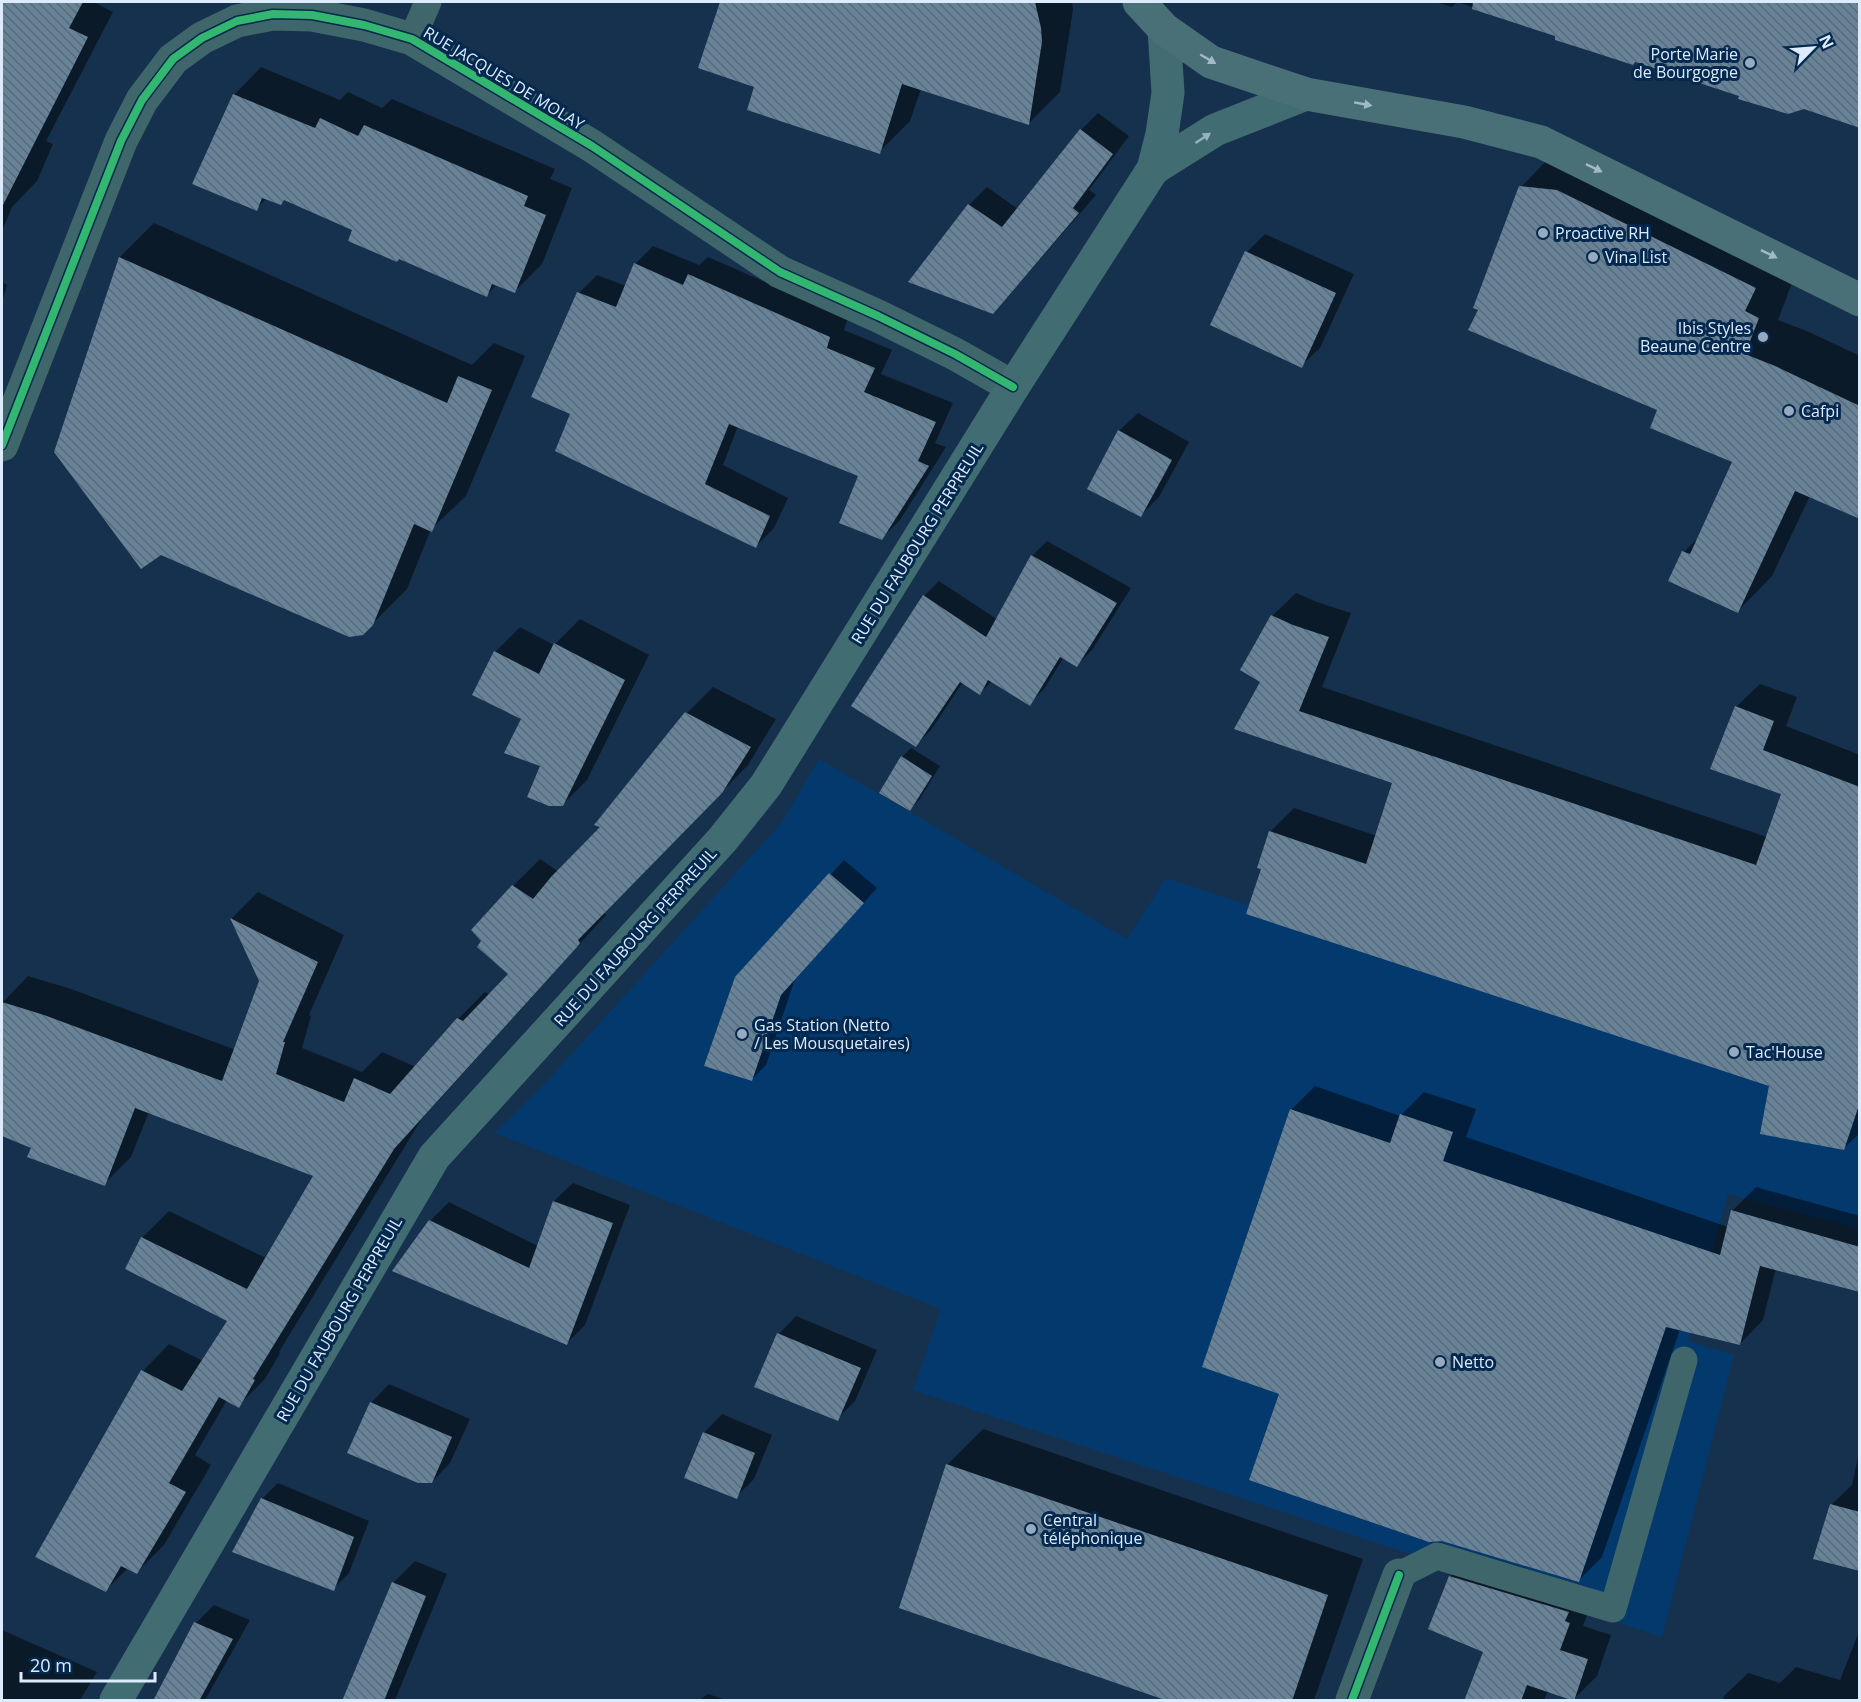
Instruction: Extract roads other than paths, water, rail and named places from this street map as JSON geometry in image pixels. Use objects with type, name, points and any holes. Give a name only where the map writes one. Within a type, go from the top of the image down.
[{"type":"main road","points":[[1139,2],[1164,29],[1211,62],[1306,94],[1464,122],[1541,142],[1860,300]]},
{"type":"main road","name":"RUE DU FAUBOURG PERPREUIL","points":[[116,1701],[434,1157],[723,839],[766,785],[1013,387],[1153,170],[1162,134],[1168,93],[1164,29]]},
{"type":"main road","name":"RUE DU FAUBOURG PERPREUIL","points":[[1153,170],[1215,130],[1306,94]]},
{"type":"street","name":"RUE JACQUES DE MOLAY","points":[[2,445],[121,141],[142,100],[172,59],[202,38],[237,21],[273,14],[312,15],[364,25],[412,39],[592,146],[780,272],[956,354],[1013,387]]},
{"type":"street","points":[[1352,1701],[1399,1575]]},
{"type":"lane","points":[[412,39],[428,2]]},
{"type":"lane","points":[[1399,1575],[1437,1556],[1613,1609],[1684,1359]]},
{"type":"place","name":"Porte Marie de Bourgogne","points":[[1750,63]]},
{"type":"place","name":"Proactive RH","points":[[1543,233]]},
{"type":"place","name":"Vina List","points":[[1593,257]]},
{"type":"place","name":"Ibis Styles Beaune Centre","points":[[1763,337]]},
{"type":"place","name":"Cafpi","points":[[1789,411]]},
{"type":"place","name":"Gas Station (Netto / Les Mousquetaires)","points":[[742,1034]]},
{"type":"place","name":"Tac'House","points":[[1734,1052]]},
{"type":"place","name":"Netto","points":[[1440,1362]]},
{"type":"place","name":"Central téléphonique","points":[[1031,1529]]}]
